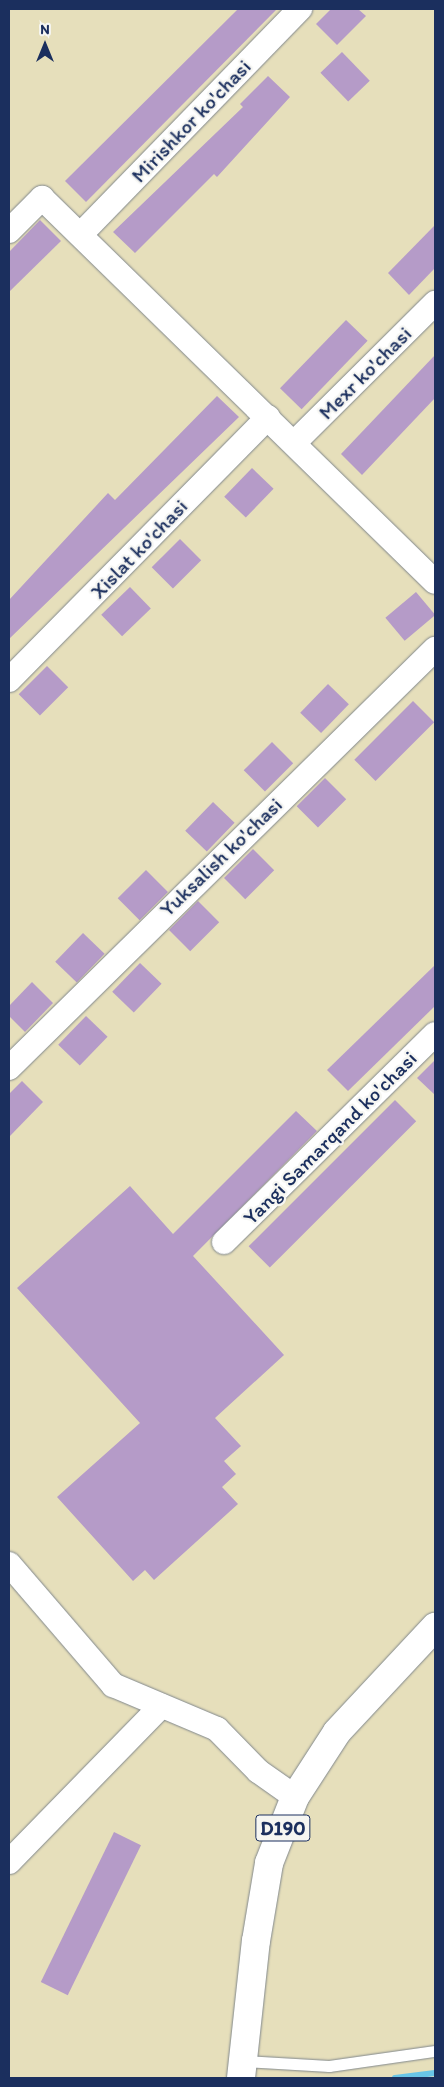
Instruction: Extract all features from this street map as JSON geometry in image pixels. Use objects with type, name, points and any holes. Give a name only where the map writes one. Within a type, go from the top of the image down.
[{"type":"main road","name":"D190","points":[[243,2070],[256,1941],[269,1863],[295,1797],[337,1732],[435,1626]]},
{"type":"street","name":"Mirishkor ko'chasi","points":[[82,233],[300,9]]},
{"type":"street","points":[[9,231],[42,198],[82,233],[435,582]]},
{"type":"street","name":"Mexr ko'chasi","points":[[294,443],[435,303]]},
{"type":"street","name":"Xislat ko'chasi","points":[[9,680],[268,417]]},
{"type":"street","name":"Yuksalish ko'chasi","points":[[9,1068],[435,649]]},
{"type":"street","name":"Yangi Samarqand ko'chasi","points":[[224,1242],[435,1034]]},
{"type":"street","points":[[9,1564],[113,1685],[217,1729],[258,1771],[295,1797]]},
{"type":"street","points":[[9,1862],[161,1706]]},
{"type":"lane","points":[[243,2070],[329,2066],[435,2051]]},
{"type":"building","points":[[238,9],[277,9],[86,202],[65,181]]},
{"type":"building","points":[[331,9],[358,9],[366,16],[337,45],[316,24]]},
{"type":"building","points":[[342,52],[370,81],[348,102],[320,73]]},
{"type":"building","points":[[268,76],[290,97],[217,177],[214,174],[135,253],[113,232],[243,107],[240,104]]},
{"type":"building","points":[[40,220],[61,241],[9,292],[9,252]]},
{"type":"building","points":[[435,225],[435,268],[409,295],[388,273]]},
{"type":"building","points":[[346,320],[368,341],[302,409],[280,388]]},
{"type":"building","points":[[435,355],[435,398],[362,475],[341,454]]},
{"type":"building","points":[[217,396],[239,417],[9,639],[9,600],[108,493],[115,500]]},
{"type":"building","points":[[252,468],[274,489],[246,518],[224,497]]},
{"type":"building","points":[[180,539],[201,560],[173,588],[152,567]]},
{"type":"building","points":[[130,587],[151,609],[122,636],[101,615]]},
{"type":"building","points":[[416,592],[435,615],[405,641],[385,618]]},
{"type":"building","points":[[47,666],[68,687],[40,715],[19,694]]},
{"type":"building","points":[[328,684],[349,704],[321,733],[300,713]]},
{"type":"building","points":[[413,701],[434,722],[376,781],[354,760]]},
{"type":"building","points":[[272,742],[293,763],[265,791],[244,770]]},
{"type":"building","points":[[325,778],[346,799],[318,827],[297,806]]},
{"type":"building","points":[[213,802],[235,823],[207,852],[185,831]]},
{"type":"building","points":[[253,849],[274,870],[245,899],[224,878]]},
{"type":"building","points":[[146,870],[168,892],[140,920],[118,898]]},
{"type":"building","points":[[198,901],[219,922],[190,951],[169,930]]},
{"type":"building","points":[[83,933],[105,954],[77,983],[55,962]]},
{"type":"building","points":[[140,963],[162,984],[134,1013],[112,992]]},
{"type":"building","points":[[435,965],[435,1006],[348,1091],[327,1070]]},
{"type":"building","points":[[32,982],[53,1003],[25,1032],[9,1016],[9,1006]]},
{"type":"building","points":[[86,1016],[108,1037],[80,1066],[58,1045]]},
{"type":"building","points":[[435,1060],[435,1095],[417,1078]]},
{"type":"building","points":[[22,1081],[43,1102],[9,1137],[9,1094]]},
{"type":"building","points":[[395,1100],[416,1121],[270,1268],[249,1246]]},
{"type":"building","points":[[296,1111],[317,1131],[193,1256],[284,1355],[215,1418],[241,1446],[224,1461],[236,1474],[222,1487],[238,1504],[154,1580],[145,1570],[133,1581],[57,1497],[140,1423],[17,1288],[130,1186],[173,1234]]},
{"type":"building","points":[[114,1832],[141,1845],[68,1995],[41,1982]]},
{"type":"waterway","points":[[395,2078],[435,2073]]}]
